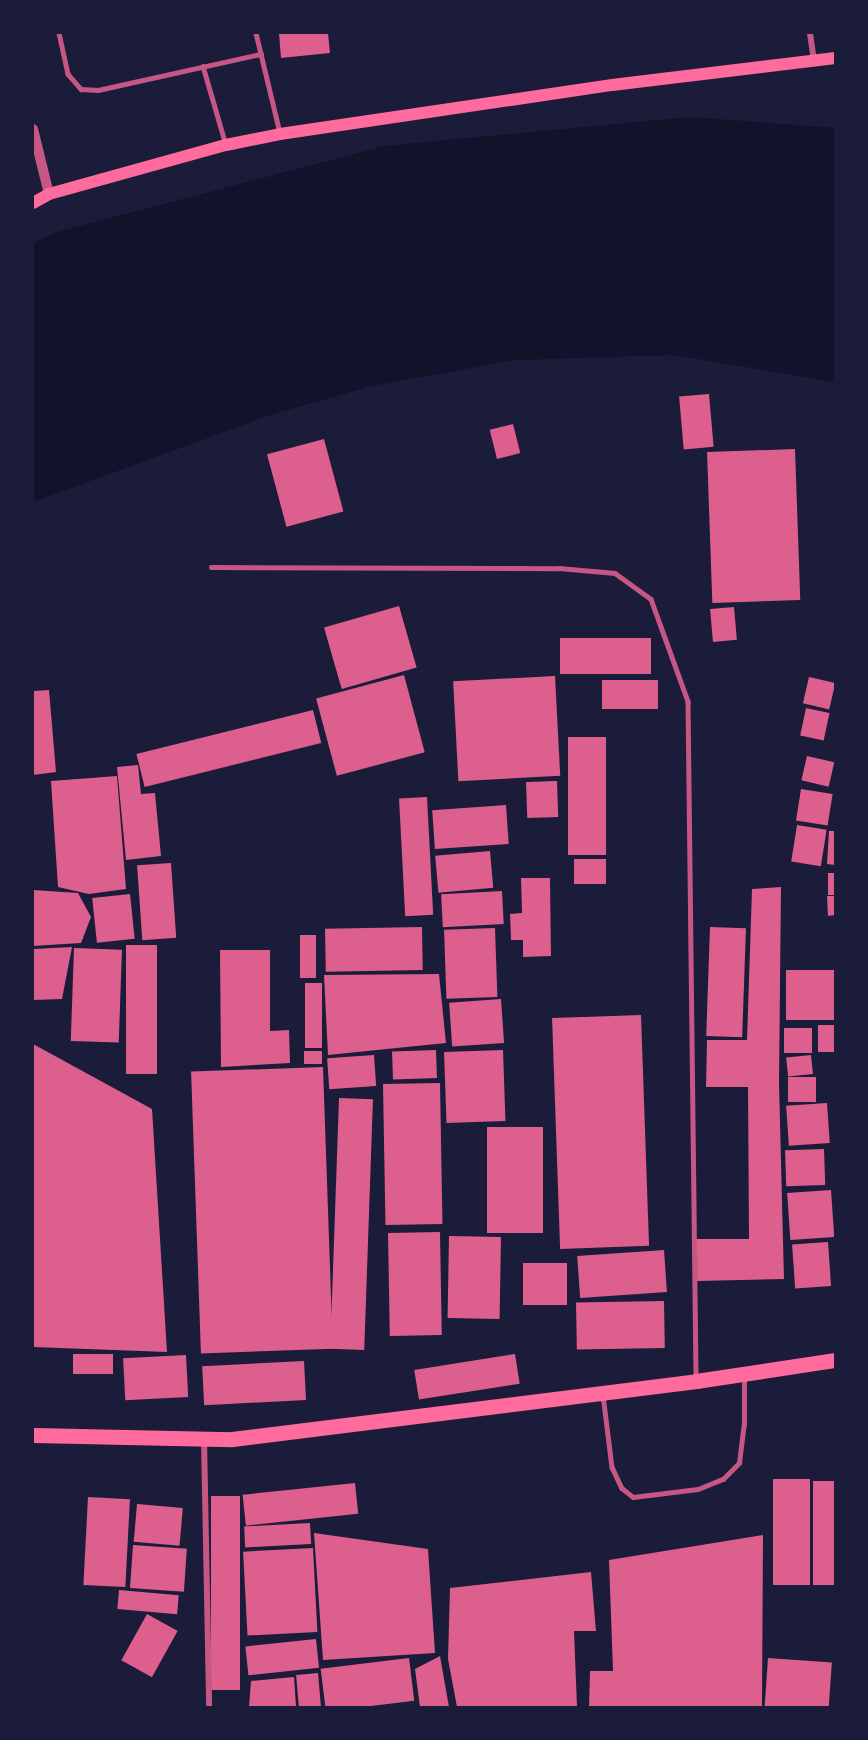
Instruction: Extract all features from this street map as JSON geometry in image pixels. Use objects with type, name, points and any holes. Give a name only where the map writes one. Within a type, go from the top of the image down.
[{"type":"main road","points":[[33,203],[50,194],[226,145],[280,134],[612,85],[835,58]]},
{"type":"main road","points":[[33,1435],[232,1439],[696,1381],[835,1360]]},
{"type":"street","points":[[810,33],[814,60]]},
{"type":"street","points":[[33,129],[50,194]]},
{"type":"street","points":[[204,1438],[209,1707]]},
{"type":"lane","points":[[59,33],[68,74],[81,89],[98,90],[261,54]]},
{"type":"lane","points":[[256,33],[280,134]]},
{"type":"lane","points":[[204,66],[226,145]]},
{"type":"lane","points":[[211,567],[559,568],[615,573],[651,598],[688,701],[696,1381]]},
{"type":"lane","points":[[603,1393],[612,1467],[622,1488],[633,1497],[698,1489],[723,1479],[739,1463],[744,1425],[744,1374]]},
{"type":"shaded area","points":[[690,117],[835,128],[835,382],[674,355],[516,360],[372,386],[270,415],[33,502],[33,243],[57,232],[384,146]]},
{"type":"building","points":[[279,33],[328,33],[330,53],[281,58]]},
{"type":"building","points":[[709,394],[714,447],[684,449],[679,397]]},
{"type":"building","points":[[513,424],[520,453],[497,459],[490,430]]},
{"type":"building","points":[[324,439],[343,511],[286,527],[267,454]]},
{"type":"building","points":[[795,449],[800,600],[712,603],[707,452]]},
{"type":"building","points":[[399,606],[417,668],[342,689],[324,627]]},
{"type":"building","points":[[734,607],[737,640],[713,642],[710,609]]},
{"type":"building","points":[[560,638],[651,638],[651,674],[560,674]]},
{"type":"building","points":[[404,675],[425,752],[337,776],[316,699]]},
{"type":"building","points":[[555,676],[560,776],[458,781],[453,681]]},
{"type":"building","points":[[809,677],[835,683],[829,709],[803,703]]},
{"type":"building","points":[[602,680],[658,680],[658,709],[602,709]]},
{"type":"building","points":[[49,690],[56,772],[33,775],[33,691]]},
{"type":"building","points":[[806,708],[829,713],[824,740],[800,735]]},
{"type":"building","points":[[313,710],[321,743],[145,787],[136,754]]},
{"type":"building","points":[[568,737],[606,737],[606,855],[568,855]]},
{"type":"building","points":[[807,756],[834,762],[829,787],[801,780]]},
{"type":"building","points":[[138,765],[141,794],[155,793],[161,856],[126,860],[117,767]]},
{"type":"building","points":[[117,776],[126,889],[89,894],[58,887],[51,781]]},
{"type":"building","points":[[557,781],[558,817],[527,818],[526,782]]},
{"type":"building","points":[[801,789],[833,794],[828,826],[796,821]]},
{"type":"building","points":[[427,797],[433,915],[405,916],[399,798]]},
{"type":"building","points":[[506,805],[509,844],[435,849],[432,810]]},
{"type":"building","points":[[797,825],[827,830],[821,866],[791,862]]},
{"type":"building","points":[[829,831],[835,831],[835,865],[827,864]]},
{"type":"building","points":[[490,851],[493,888],[438,893],[435,856]]},
{"type":"building","points":[[574,859],[606,859],[606,884],[574,884]]},
{"type":"building","points":[[171,863],[176,938],[142,940],[137,865]]},
{"type":"building","points":[[828,873],[835,873],[835,895],[828,895]]},
{"type":"building","points":[[521,878],[550,878],[551,956],[523,957],[523,940],[511,940],[510,914],[522,913]]},
{"type":"building","points":[[781,887],[779,1083],[784,1279],[697,1281],[696,1239],[749,1239],[748,1087],[706,1087],[707,1040],[747,1040],[752,889]]},
{"type":"building","points":[[33,890],[78,893],[91,917],[81,943],[33,946]]},
{"type":"building","points":[[502,891],[504,924],[443,927],[441,894]]},
{"type":"building","points":[[130,894],[135,939],[97,943],[92,898]]},
{"type":"building","points":[[827,896],[835,896],[835,915],[828,916]]},
{"type":"building","points":[[422,927],[423,970],[326,972],[325,929]]},
{"type":"building","points":[[710,927],[746,928],[742,1037],[706,1036]]},
{"type":"building","points":[[495,928],[497,997],[446,999],[444,930]]},
{"type":"building","points":[[300,935],[316,935],[316,978],[300,978]]},
{"type":"building","points":[[126,945],[157,945],[157,1074],[126,1074]]},
{"type":"building","points":[[72,947],[62,999],[33,1000],[33,949]]},
{"type":"building","points":[[74,948],[122,950],[119,1043],[71,1041]]},
{"type":"building","points":[[220,950],[270,950],[270,1031],[289,1030],[290,1063],[221,1067]]},
{"type":"building","points":[[786,970],[835,970],[835,1020],[786,1020]]},
{"type":"building","points":[[439,974],[446,1043],[328,1055],[324,975]]},
{"type":"building","points":[[305,983],[322,983],[322,1048],[305,1048]]},
{"type":"building","points":[[501,999],[504,1043],[452,1047],[449,1003]]},
{"type":"building","points":[[641,1015],[649,1246],[560,1249],[552,1018]]},
{"type":"building","points":[[818,1025],[835,1025],[835,1052],[818,1052]]},
{"type":"building","points":[[784,1028],[812,1028],[812,1053],[784,1053]]},
{"type":"building","points":[[33,1044],[152,1109],[167,1352],[33,1347]]},
{"type":"building","points":[[436,1050],[437,1078],[393,1080],[392,1052]]},
{"type":"building","points":[[503,1050],[505,1121],[447,1123],[444,1052]]},
{"type":"building","points":[[304,1051],[322,1051],[322,1064],[304,1064]]},
{"type":"building","points":[[374,1055],[376,1086],[329,1089],[327,1058]]},
{"type":"building","points":[[811,1055],[813,1074],[788,1077],[786,1058]]},
{"type":"building","points":[[323,1067],[333,1349],[201,1353],[191,1072]]},
{"type":"building","points":[[788,1077],[816,1077],[816,1102],[788,1102]]},
{"type":"building","points":[[440,1083],[442,1224],[385,1225],[383,1084]]},
{"type":"building","points":[[339,1098],[373,1099],[364,1350],[330,1349]]},
{"type":"building","points":[[827,1103],[830,1143],[789,1146],[786,1106]]},
{"type":"building","points":[[487,1127],[543,1127],[543,1233],[487,1233]]},
{"type":"building","points":[[824,1149],[825,1185],[786,1186],[785,1150]]},
{"type":"building","points":[[831,1190],[834,1237],[790,1240],[787,1193]]},
{"type":"building","points":[[440,1232],[442,1335],[390,1336],[388,1233]]},
{"type":"building","points":[[449,1236],[501,1237],[500,1319],[448,1318]]},
{"type":"building","points":[[828,1242],[831,1286],[795,1288],[792,1245]]},
{"type":"building","points":[[664,1250],[667,1292],[580,1298],[577,1256]]},
{"type":"building","points":[[523,1263],[567,1263],[567,1305],[523,1305]]},
{"type":"building","points":[[664,1301],[665,1348],[577,1350],[576,1303]]},
{"type":"building","points":[[73,1354],[113,1354],[113,1374],[73,1374]]},
{"type":"building","points":[[515,1354],[520,1384],[419,1400],[414,1370]]},
{"type":"building","points":[[186,1355],[188,1397],[125,1400],[123,1358]]},
{"type":"building","points":[[304,1361],[306,1400],[204,1405],[202,1366]]},
{"type":"building","points":[[773,1479],[810,1479],[810,1585],[773,1585]]},
{"type":"building","points":[[813,1481],[835,1481],[835,1585],[813,1585]]},
{"type":"building","points":[[355,1483],[358,1514],[246,1526],[243,1495]]},
{"type":"building","points":[[211,1496],[240,1496],[240,1690],[211,1690]]},
{"type":"building","points":[[88,1497],[130,1499],[125,1587],[83,1585]]},
{"type":"building","points":[[137,1504],[183,1508],[180,1546],[134,1542]]},
{"type":"building","points":[[310,1523],[311,1544],[245,1547],[244,1526]]},
{"type":"building","points":[[314,1533],[428,1549],[435,1653],[323,1660]]},
{"type":"building","points":[[763,1535],[762,1707],[589,1707],[590,1671],[613,1671],[609,1560]]},
{"type":"building","points":[[133,1545],[187,1549],[184,1592],[130,1588]]},
{"type":"building","points":[[313,1548],[317,1632],[247,1636],[243,1552]]},
{"type":"building","points":[[591,1572],[596,1631],[574,1631],[577,1707],[457,1707],[448,1659],[450,1588]]},
{"type":"building","points":[[119,1590],[179,1595],[177,1614],[117,1609]]},
{"type":"building","points":[[147,1614],[178,1631],[152,1677],[121,1660]]},
{"type":"building","points":[[316,1639],[319,1668],[248,1675],[245,1646]]},
{"type":"building","points":[[440,1656],[449,1707],[420,1707],[415,1669]]},
{"type":"building","points":[[409,1658],[414,1701],[363,1707],[325,1707],[321,1669]]},
{"type":"building","points":[[768,1658],[832,1662],[829,1707],[765,1707]]},
{"type":"building","points":[[318,1673],[321,1707],[299,1707],[296,1675]]},
{"type":"building","points":[[294,1677],[296,1707],[249,1707],[251,1681]]}]
